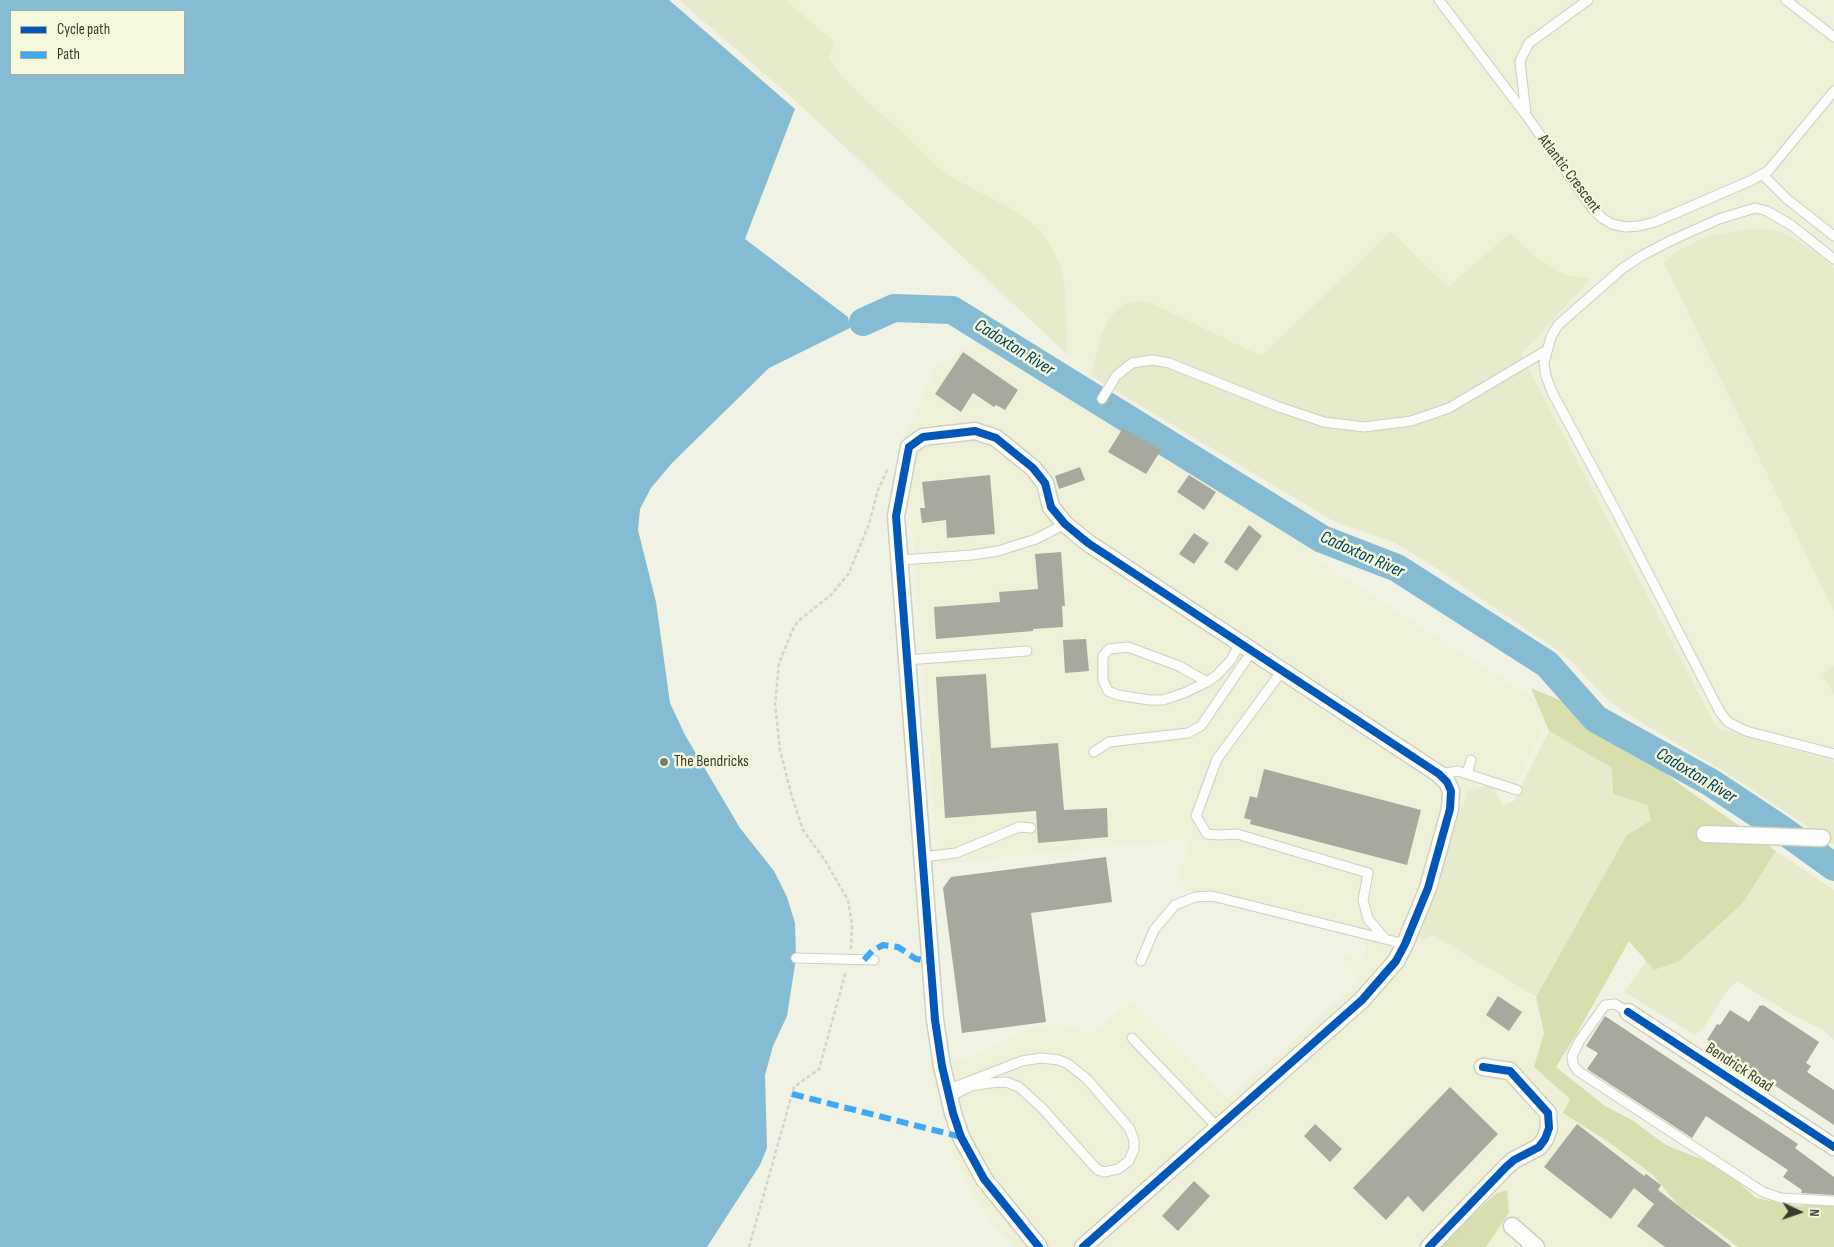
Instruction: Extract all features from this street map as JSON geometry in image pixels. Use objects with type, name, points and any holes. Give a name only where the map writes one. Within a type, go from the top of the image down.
[{"type":"street","points":[[1039,1247],[980,1173],[961,1136],[948,1093],[935,1020],[922,857],[896,516],[909,447],[923,437],[975,431],[996,438],[1033,468],[1045,483],[1051,506],[1065,524],[1088,543],[1439,774],[1447,782],[1451,791],[1450,809],[1428,888],[1396,961],[1362,1000],[1083,1247]]},
{"type":"street","points":[[1705,834],[1822,838]]},
{"type":"street","name":"Bendrick Road","points":[[1628,1012],[1834,1147]]},
{"type":"street","points":[[1429,1247],[1497,1175],[1514,1160],[1539,1147],[1545,1139],[1549,1128],[1548,1113],[1510,1071],[1483,1067]]},
{"type":"street","points":[[1512,1226],[1536,1247]]},
{"type":"lane","name":"Atlantic Crescent","points":[[1439,0],[1526,115],[1592,208],[1602,218],[1612,224],[1626,227],[1655,222],[1732,190],[1768,171],[1834,91]]},
{"type":"lane","points":[[1526,115],[1520,61],[1528,43],[1588,0]]},
{"type":"lane","points":[[1786,0],[1834,36]]},
{"type":"lane","points":[[1762,174],[1787,199],[1834,236]]},
{"type":"lane","points":[[1834,259],[1791,224],[1767,210],[1754,208],[1719,219],[1658,247],[1623,268],[1558,325],[1546,350],[1544,363],[1546,376],[1552,392],[1720,712],[1728,722],[1746,731],[1834,754]]},
{"type":"lane","points":[[1102,399],[1116,376],[1132,363],[1153,360],[1169,363],[1279,407],[1324,422],[1364,427],[1410,421],[1449,408],[1546,350]]},
{"type":"lane","points":[[900,560],[972,555],[998,551],[1050,533],[1065,524]]},
{"type":"lane","points":[[1207,682],[1179,666],[1128,647],[1109,649],[1103,656],[1103,680],[1108,690],[1118,695],[1149,700],[1163,700],[1207,682],[1246,647]]},
{"type":"lane","points":[[1094,752],[1109,742],[1188,733],[1201,726],[1246,647]]},
{"type":"lane","points":[[907,660],[1027,651]]},
{"type":"lane","points":[[1282,671],[1217,759],[1196,816],[1207,834],[1220,836],[1237,834],[1368,873],[1363,900],[1368,919],[1385,939]]},
{"type":"lane","points":[[1467,774],[1471,760]]},
{"type":"lane","points":[[1439,774],[1458,771],[1517,790]]},
{"type":"lane","points":[[922,857],[956,853],[1019,827],[1031,828]]},
{"type":"lane","points":[[1141,960],[1154,930],[1175,905],[1195,897],[1212,896],[1405,944]]},
{"type":"lane","points":[[796,958],[874,960]]},
{"type":"lane","points":[[1628,1012],[1615,1004],[1605,1005],[1580,1040],[1572,1056],[1573,1064],[1578,1071],[1763,1192],[1782,1198],[1834,1201]]},
{"type":"lane","points":[[1132,1038],[1218,1128]]},
{"type":"lane","points":[[1041,1058],[1059,1060],[1068,1064],[1087,1079],[1130,1129],[1134,1141],[1134,1149],[1129,1161],[1118,1169],[1104,1172],[1093,1165],[1042,1108],[1019,1087],[1006,1082],[990,1083],[948,1093],[1022,1061],[1041,1058]]},
{"type":"path","points":[[748,1247],[794,1087],[819,1069],[849,960],[852,924],[848,900],[826,862],[803,830],[792,797],[780,750],[775,705],[779,663],[798,621],[831,595],[849,573],[869,524],[878,490],[889,466]]},
{"type":"shaded area","points":[[679,0],[785,0],[835,43],[829,58],[838,72],[865,100],[907,136],[932,163],[955,179],[1019,213],[1039,230],[1050,244],[1060,265],[1065,290],[1067,354],[788,94]]},
{"type":"shaded area","points":[[688,0],[1834,0],[1834,844],[1676,738],[1471,569],[1091,376]]},
{"type":"shaded area","points":[[1746,229],[1776,230],[1790,236],[1816,253],[1834,268],[1834,611],[1664,263],[1687,246],[1709,236]]},
{"type":"shaded area","points":[[1391,232],[1448,287],[1510,233],[1537,258],[1560,272],[1570,276],[1591,278],[1521,354],[1715,725],[1720,729],[1834,762],[1834,844],[1736,779],[1621,710],[1605,697],[1571,661],[1557,650],[1427,562],[1393,542],[1333,521],[1091,376],[1102,334],[1108,322],[1116,310],[1125,304],[1137,301],[1149,302],[1261,356]]},
{"type":"shaded area","points":[[988,335],[1077,397],[1314,545],[1312,557],[1553,711],[1514,789],[1478,775],[1453,884],[1433,935],[1563,1016],[1536,1062],[1747,1247],[1015,1247],[986,1216],[974,1196],[952,1150],[928,1063],[973,1057],[1035,1026],[1062,1025],[1075,1028],[1090,1035],[1132,1000],[1228,1099],[1360,980],[1341,961],[1348,953],[1360,963],[1366,955],[1366,943],[1360,935],[1348,930],[1176,887],[1189,839],[938,864],[911,509],[889,508],[898,451],[936,366]]},
{"type":"shaded area","points":[[1834,666],[1834,694],[1822,673]]},
{"type":"shaded area","points":[[1549,731],[1612,768],[1613,794],[1648,806],[1651,820],[1626,836],[1536,997],[1433,935],[1423,940],[1417,932],[1468,791],[1492,784],[1502,805],[1513,802]]},
{"type":"shaded area","points":[[1776,851],[1834,890],[1834,1040],[1823,1030],[1789,1013],[1737,981],[1727,991],[1703,1029],[1695,1035],[1624,992],[1647,961],[1654,970],[1678,962],[1742,904]]},
{"type":"green space","points":[[1531,688],[1574,706],[1692,793],[1776,851],[1742,904],[1678,962],[1654,970],[1629,941],[1556,1067],[1605,1106],[1632,1120],[1666,1145],[1721,1167],[1756,1198],[1798,1206],[1834,1203],[1834,1247],[1738,1247],[1712,1227],[1680,1207],[1652,1174],[1607,1141],[1563,1113],[1570,1099],[1534,1067],[1544,1033],[1536,997],[1626,836],[1651,820],[1647,805],[1613,794],[1612,768],[1549,731]]},
{"type":"green space","points":[[1507,1190],[1509,1212],[1486,1247],[1440,1247],[1497,1193]]},
{"type":"water","points":[[0,0],[669,0],[795,109],[745,239],[848,317],[850,328],[769,368],[672,463],[651,488],[640,509],[638,530],[656,602],[670,703],[685,735],[740,828],[774,871],[787,897],[795,923],[796,958],[787,1016],[773,1046],[765,1075],[767,1148],[760,1165],[707,1247],[0,1247]]},
{"type":"building","points":[[963,352],[1018,390],[1005,410],[996,405],[994,407],[973,393],[961,412],[935,394]]},
{"type":"building","points":[[1123,428],[1161,450],[1146,474],[1108,452]]},
{"type":"building","points":[[1080,467],[1085,480],[1059,489],[1055,476]]},
{"type":"building","points":[[990,475],[995,534],[947,538],[946,520],[922,523],[920,508],[925,508],[922,482]]},
{"type":"building","points":[[1189,475],[1216,492],[1204,510],[1177,492]]},
{"type":"building","points":[[1249,525],[1262,536],[1237,571],[1224,562]]},
{"type":"building","points":[[1194,533],[1209,543],[1194,564],[1179,554]]},
{"type":"building","points":[[1061,552],[1065,606],[1062,606],[1063,627],[936,639],[934,607],[1000,602],[999,592],[1038,589],[1035,554]]},
{"type":"building","points":[[1086,639],[1089,671],[1065,673],[1063,640]]},
{"type":"building","points":[[986,674],[991,748],[1058,743],[1064,810],[1107,808],[1108,837],[1038,843],[1036,811],[945,818],[936,677]]},
{"type":"building","points":[[1264,769],[1421,810],[1407,865],[1250,824],[1251,820],[1244,818],[1250,796],[1257,798]]},
{"type":"building","points":[[1106,857],[1112,902],[1031,913],[1046,1022],[962,1033],[943,888],[951,877]]},
{"type":"building","points":[[1498,996],[1522,1012],[1509,1031],[1486,1015]]},
{"type":"building","points":[[1760,1005],[1763,1005],[1819,1042],[1806,1063],[1811,1066],[1807,1072],[1834,1090],[1834,1125],[1707,1040],[1717,1024],[1720,1025],[1730,1010],[1749,1022]]},
{"type":"building","points":[[1605,1016],[1798,1144],[1795,1148],[1834,1177],[1834,1195],[1801,1193],[1802,1190],[1783,1177],[1788,1170],[1706,1116],[1692,1138],[1587,1069],[1598,1053],[1586,1046]]},
{"type":"building","points":[[1450,1087],[1498,1134],[1423,1212],[1408,1196],[1386,1220],[1353,1188]]},
{"type":"building","points":[[1315,1124],[1342,1149],[1330,1162],[1304,1136]]},
{"type":"building","points":[[1577,1124],[1644,1176],[1646,1174],[1661,1185],[1658,1190],[1732,1247],[1665,1247],[1637,1226],[1654,1204],[1634,1188],[1611,1219],[1544,1167]]},
{"type":"building","points":[[1194,1181],[1210,1196],[1178,1231],[1162,1216]]},
{"type":"waterway","name":"Cadoxton River","points":[[863,322],[894,308],[952,310],[1322,539],[1397,568],[1547,664],[1596,719],[1710,782],[1834,867]]},
{"type":"marked path","points":[[864,960],[872,951],[883,945],[898,947],[916,959],[930,961]]},
{"type":"marked path","points":[[792,1094],[961,1137]]},
{"type":"cycle path","points":[[1039,1247],[984,1179],[961,1137],[953,1113],[942,1066],[935,1020],[896,516],[909,447],[923,437],[975,431],[996,438],[1033,468],[1045,483],[1051,507],[1065,524],[1088,543],[1439,774],[1447,782],[1451,791],[1450,809],[1428,888],[1396,961],[1362,1000],[1083,1247]]},
{"type":"cycle path","points":[[1628,1012],[1834,1147]]},
{"type":"cycle path","points":[[1429,1247],[1506,1167],[1514,1160],[1539,1147],[1545,1139],[1549,1128],[1548,1113],[1510,1071],[1483,1067]]},
{"type":"place","name":"The Bendricks","points":[[664,762]]}]
